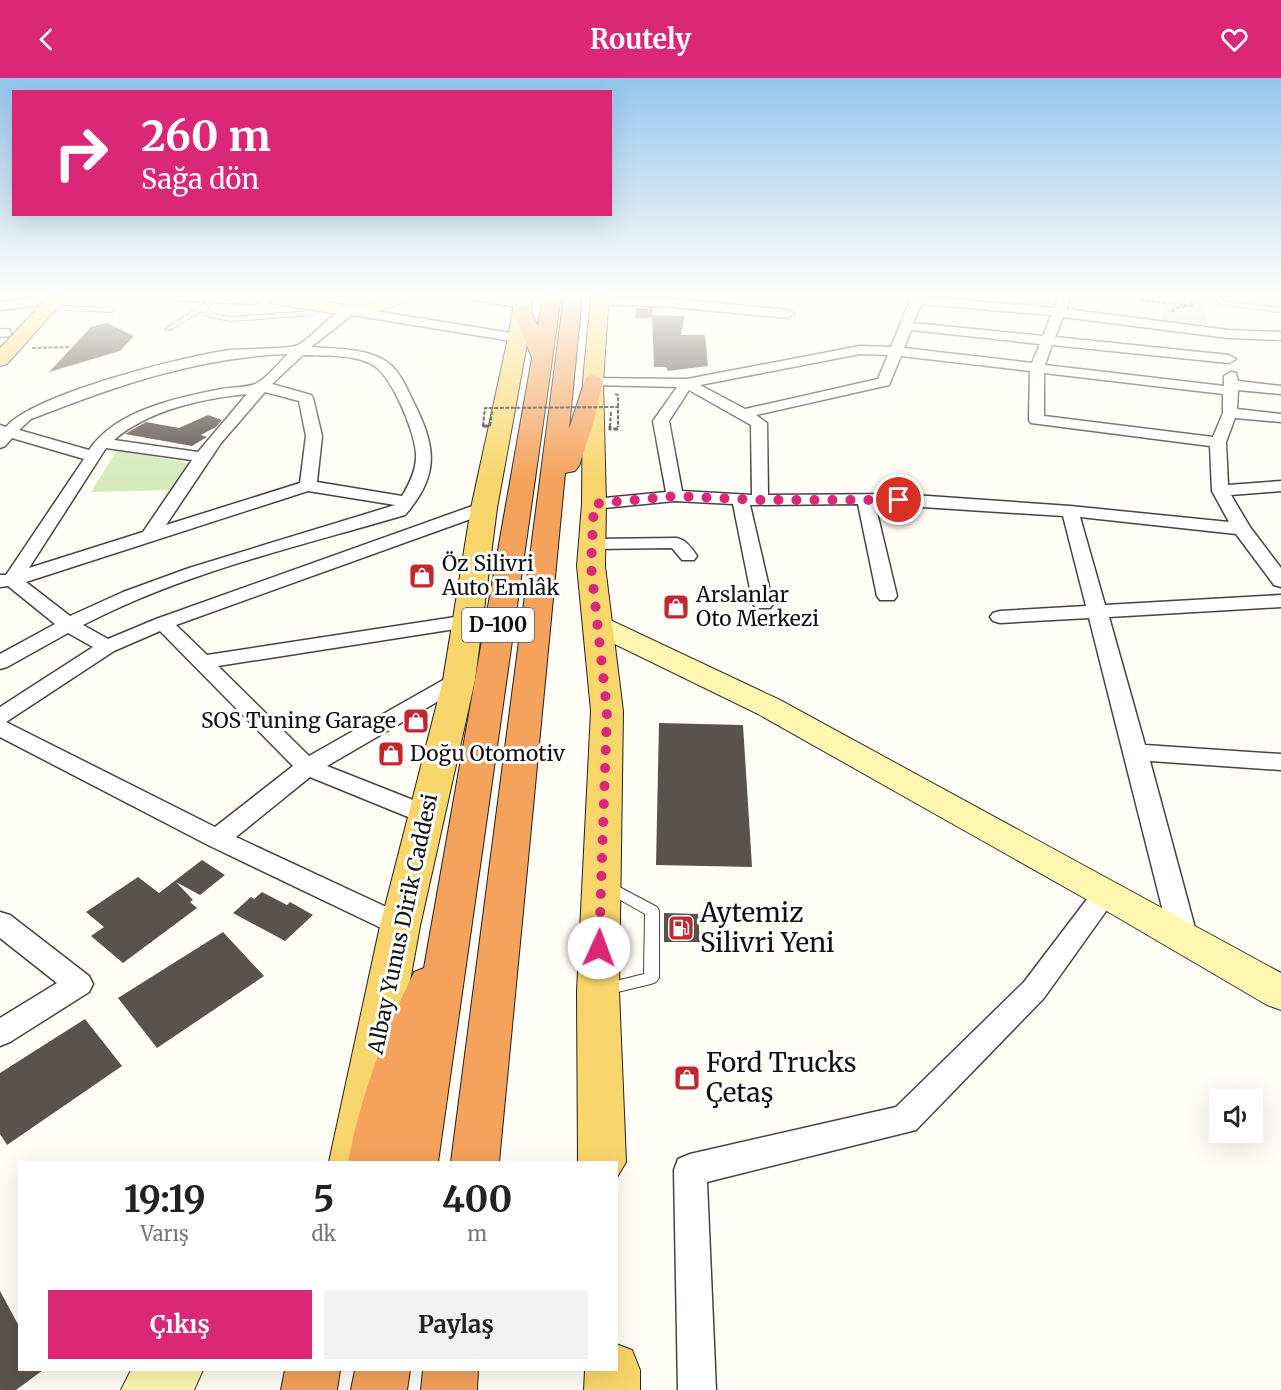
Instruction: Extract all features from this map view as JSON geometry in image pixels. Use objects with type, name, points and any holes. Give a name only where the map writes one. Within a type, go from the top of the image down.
[{"type":"highway","name":"D-100","points":[[414,1161],[447,954],[521,357]]},
{"type":"highway","name":"D-100","points":[[475,1161],[550,503],[579,357]]},
{"type":"highway","points":[[550,503],[584,421],[606,388]]},
{"type":"highway","points":[[372,1161],[389,1093],[403,1050],[426,988],[447,954]]},
{"type":"highway","points":[[309,1390],[313,1371]]},
{"type":"highway","points":[[380,1390],[382,1371]]},
{"type":"highway","points":[[449,1390],[451,1371]]},
{"type":"highway","points":[[461,1371],[462,1390]]},
{"type":"main road","name":"Albay Yunus Dirik Caddesi","points":[[353,1161],[400,926],[459,680],[484,508],[518,357]]},
{"type":"main road","points":[[601,357],[606,388],[594,504],[591,566],[607,711],[598,991],[602,1161]]},
{"type":"main road","points":[[598,625],[770,707],[1281,993]]},
{"type":"main road","points":[[148,1390],[176,1371]]},
{"type":"main road","points":[[612,1371],[612,1390]]},
{"type":"street","points":[[3,435],[26,416],[98,387],[210,357]]},
{"type":"street","points":[[150,535],[201,457],[222,415],[263,387],[294,357]]},
{"type":"street","points":[[0,663],[68,624],[129,596],[193,573],[399,510],[408,502],[421,473],[424,452],[404,397],[382,365],[358,357]]},
{"type":"street","points":[[606,388],[687,383],[822,357]]},
{"type":"street","points":[[743,414],[884,382],[894,357]]},
{"type":"street","points":[[951,357],[1232,388],[1281,390]]},
{"type":"street","points":[[1041,357],[1037,367],[1036,420],[1218,442]]},
{"type":"street","points":[[1212,357],[1229,359],[1232,388],[1230,413],[1218,442],[1220,491],[1242,529],[1280,576]]},
{"type":"street","points":[[687,383],[759,423],[760,500]]},
{"type":"street","points":[[675,496],[661,421],[687,383]]},
{"type":"street","points":[[6,581],[97,449],[117,428],[169,406],[263,387],[306,398],[314,436],[308,486]]},
{"type":"street","points":[[190,400],[222,415]]},
{"type":"street","points":[[1230,413],[1281,418]]},
{"type":"street","points":[[3,435],[97,449],[201,457]]},
{"type":"street","points":[[6,581],[308,486],[408,502]]},
{"type":"street","points":[[1220,491],[1281,486]]},
{"type":"street","points":[[594,504],[675,496],[740,500],[899,500],[1070,511],[1242,529]]},
{"type":"street","points":[[740,500],[763,604]]},
{"type":"street","points":[[866,500],[887,596]]},
{"type":"street","points":[[0,717],[107,647],[163,623],[484,508]]},
{"type":"street","points":[[1070,511],[1184,939]]},
{"type":"street","points":[[592,544],[677,543],[688,556]]},
{"type":"street","points":[[6,581],[68,624],[107,647]]},
{"type":"street","points":[[1000,617],[1281,601]]},
{"type":"street","points":[[202,662],[468,621]]},
{"type":"street","points":[[163,623],[307,767],[427,815]]},
{"type":"street","points":[[217,839],[307,767],[459,680]]},
{"type":"street","points":[[0,728],[217,839],[400,926]]},
{"type":"street","points":[[1136,753],[1281,762]]},
{"type":"street","points":[[697,1390],[690,1170],[905,1120],[1034,990],[1106,893]]},
{"type":"street","points":[[0,922],[79,984],[0,1033]]},
{"type":"lane","points":[[598,991],[651,978],[652,911],[602,883]]},
{"type":"path","points":[[606,388],[618,407],[618,429],[610,429],[611,411]]},
{"type":"path","points":[[492,411],[490,426],[483,426],[485,408],[618,407]]},
{"type":"green space","points":[[117,450],[190,463],[173,490],[91,492]]},
{"type":"building","points":[[63,357],[99,357],[49,372]]},
{"type":"building","points":[[654,357],[707,357],[708,366],[668,371],[666,367],[654,367]]},
{"type":"building","points":[[208,415],[222,420],[216,427],[201,435],[207,437],[192,446],[125,434],[146,422],[179,428]]},
{"type":"building","points":[[659,723],[743,725],[752,867],[656,865]]},
{"type":"building","points":[[202,860],[225,875],[200,895],[176,882],[193,900],[190,902],[197,908],[123,963],[91,936],[104,927],[86,912],[138,877],[159,893]]},
{"type":"building","points":[[262,892],[287,905],[290,902],[313,915],[285,941],[233,913],[251,897],[254,899]]},
{"type":"building","points":[[664,913],[698,914],[700,942],[664,942]]},
{"type":"building","points":[[223,932],[264,976],[157,1048],[118,998]]},
{"type":"building","points":[[85,1019],[122,1066],[7,1145],[0,1134],[0,1073]]},
{"type":"building","points":[[0,1291],[18,1324],[18,1371],[42,1371],[16,1390],[0,1390]]},
{"type":"place","name":"Öz Silivri Auto Emlâk","points":[[422,576]]},
{"type":"place","name":"Arslanlar Oto Merkezi","points":[[676,607]]},
{"type":"place","name":"SOS Tuning Garage","points":[[416,721]]},
{"type":"place","name":"Doğu Otomotiv","points":[[391,754]]},
{"type":"place","name":"Aytemiz Silivri Yeni","points":[[681,928]]},
{"type":"place","name":"Ford Trucks Çetaş","points":[[687,1078]]},
{"type":"route","points":[[599,948],[607,711],[591,566],[594,504],[675,496],[760,500],[899,500]]}]
